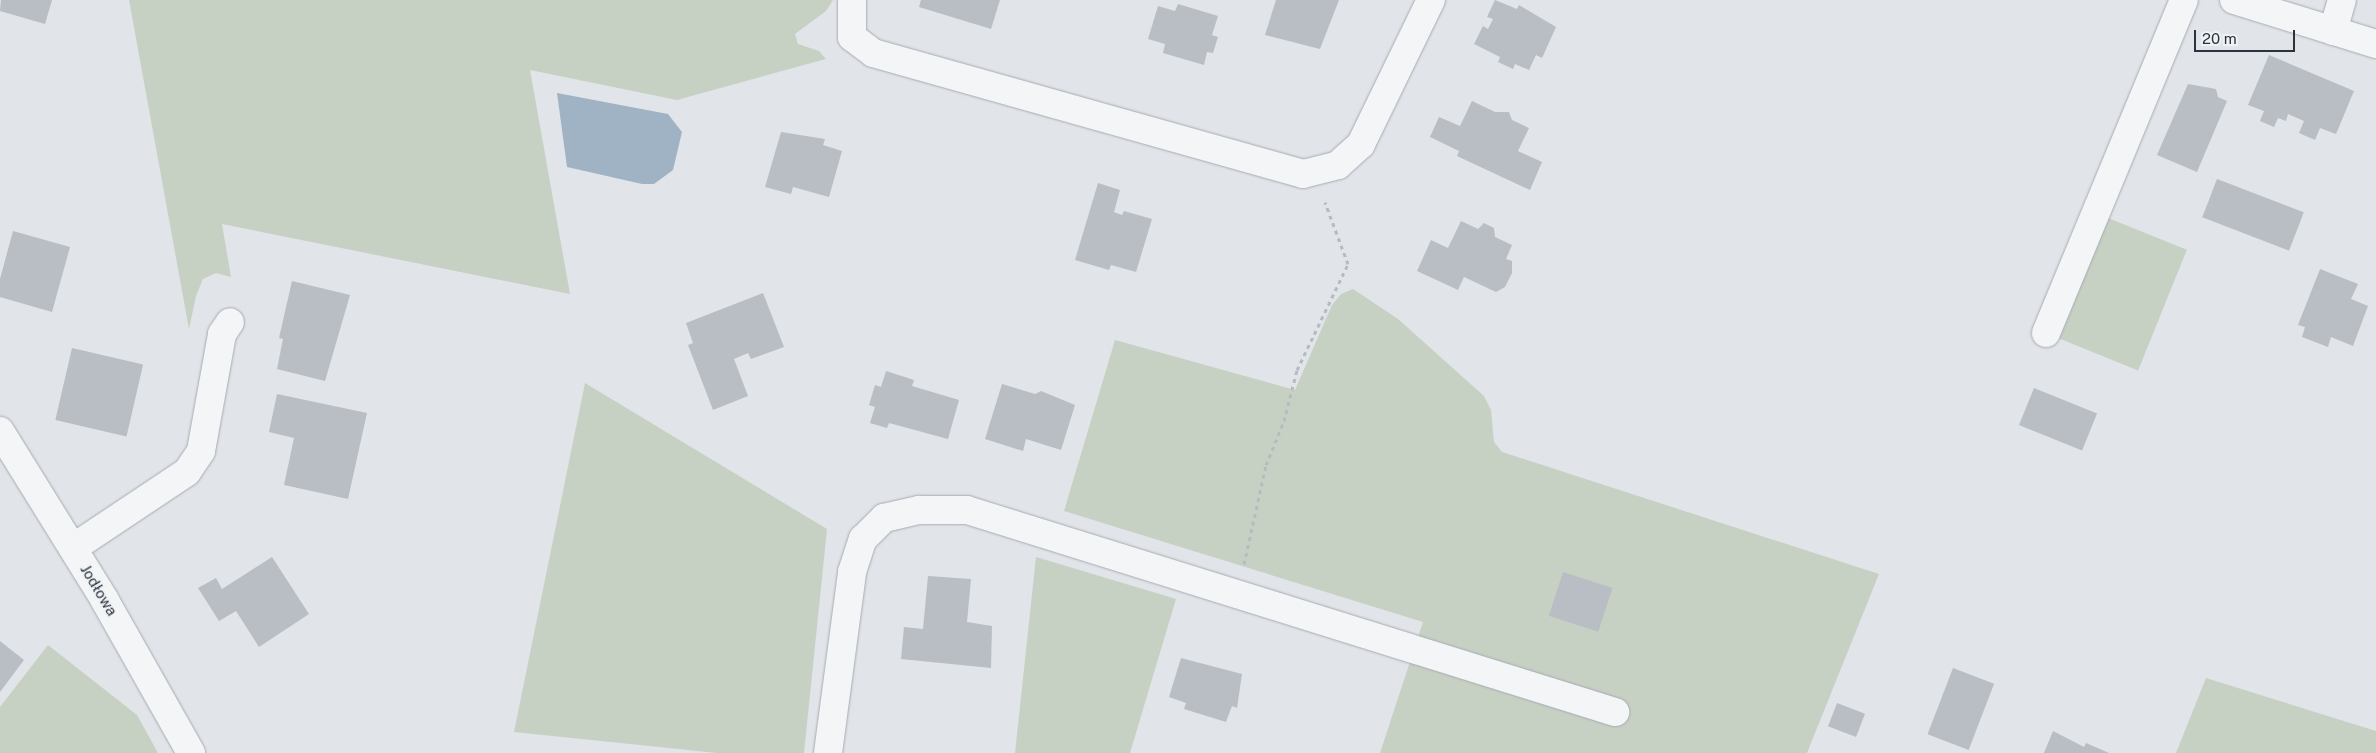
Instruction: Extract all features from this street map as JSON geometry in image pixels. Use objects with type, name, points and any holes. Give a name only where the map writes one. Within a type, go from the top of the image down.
[{"type":"street","points":[[852,0],[852,37],[872,53],[1303,174],[1338,165],[1361,144],[1431,0]]},
{"type":"street","points":[[2046,333],[2184,0]]},
{"type":"street","points":[[2234,0],[2304,10],[2333,31],[2376,44]]},
{"type":"street","points":[[2333,31],[2342,0]]},
{"type":"street","points":[[73,548],[187,472],[201,451],[222,334],[230,322]]},
{"type":"street","name":"Jodłowa","points":[[0,431],[73,548],[191,753]]},
{"type":"street","points":[[828,753],[852,572],[863,539],[884,518],[919,510],[967,510],[1615,712]]},
{"type":"path","points":[[1242,573],[1266,465],[1284,421],[1297,370],[1348,264],[1325,202]]},
{"type":"green space","points":[[129,0],[833,0],[826,11],[795,34],[798,44],[819,51],[826,59],[677,100],[530,70],[570,294],[222,224],[231,277],[216,273],[203,279],[196,296],[189,329]]},
{"type":"green space","points":[[2108,218],[2187,250],[2138,370],[2059,339]]},
{"type":"green space","points":[[1353,289],[1398,319],[1484,396],[1491,410],[1494,442],[1502,452],[1879,574],[1807,753],[1380,753],[1423,622],[1064,511],[1115,340],[1295,390],[1332,305],[1341,294]]},
{"type":"green space","points":[[585,383],[827,529],[804,753],[717,753],[514,732]]},
{"type":"green space","points":[[1036,557],[1176,599],[1130,753],[1015,753]]},
{"type":"green space","points":[[48,645],[137,715],[158,753],[0,753],[0,707]]},
{"type":"green space","points":[[2206,678],[2376,731],[2376,753],[2176,753]]},
{"type":"water","points":[[557,93],[668,114],[682,132],[673,170],[654,184],[642,184],[567,167]]},
{"type":"building","points":[[1,0],[52,0],[45,24],[0,11]]},
{"type":"building","points":[[921,0],[1000,0],[991,29],[919,7]]},
{"type":"building","points":[[1276,0],[1339,0],[1320,49],[1265,35]]},
{"type":"building","points":[[1495,0],[1517,9],[1519,5],[1556,27],[1542,58],[1536,55],[1529,70],[1515,64],[1513,69],[1498,62],[1500,57],[1474,44],[1483,26],[1488,29],[1493,19],[1487,17]]},
{"type":"building","points":[[1178,4],[1218,16],[1212,35],[1218,37],[1213,53],[1207,52],[1204,65],[1163,53],[1165,44],[1148,39],[1158,6],[1175,11]]},
{"type":"building","points":[[2269,55],[2354,91],[2336,134],[2320,128],[2315,140],[2299,133],[2304,121],[2288,114],[2286,121],[2278,118],[2274,127],[2260,121],[2264,111],[2248,105]]},
{"type":"building","points":[[2188,84],[2216,89],[2218,97],[2227,101],[2197,172],[2157,155]]},
{"type":"building","points":[[1472,101],[1495,112],[1509,112],[1512,120],[1529,128],[1518,151],[1542,162],[1530,190],[1457,156],[1459,151],[1430,137],[1439,117],[1460,126]]},
{"type":"building","points":[[781,132],[825,139],[823,145],[842,151],[829,197],[793,187],[791,194],[765,187]]},
{"type":"building","points":[[2217,179],[2304,212],[2289,251],[2202,217]]},
{"type":"building","points":[[1098,183],[1120,190],[1114,212],[1122,215],[1124,211],[1152,219],[1136,272],[1111,265],[1109,270],[1075,260]]},
{"type":"building","points":[[1461,221],[1478,229],[1484,223],[1494,228],[1495,237],[1512,245],[1506,259],[1512,261],[1512,273],[1505,287],[1496,292],[1464,277],[1458,290],[1417,271],[1431,240],[1448,248]]},
{"type":"building","points":[[13,231],[70,247],[52,312],[0,297],[0,279]]},
{"type":"building","points":[[2320,269],[2358,284],[2351,299],[2368,306],[2353,346],[2331,337],[2328,347],[2302,337],[2305,327],[2298,325]]},
{"type":"building","points":[[292,281],[350,295],[325,381],[277,369],[283,339],[279,338]]},
{"type":"building","points":[[763,293],[784,347],[751,359],[748,353],[734,359],[748,396],[713,410],[688,345],[693,343],[686,323]]},
{"type":"building","points":[[72,348],[143,364],[126,437],[55,420]]},
{"type":"building","points":[[886,371],[914,380],[912,386],[959,400],[948,439],[889,423],[887,428],[870,423],[875,407],[869,405],[875,385],[881,387]]},
{"type":"building","points":[[1002,384],[1035,394],[1041,391],[1075,405],[1061,450],[1026,439],[1023,451],[985,439]]},
{"type":"building","points":[[2034,388],[2097,413],[2082,451],[2019,425]]},
{"type":"building","points":[[277,394],[367,413],[348,499],[284,485],[294,438],[269,432]]},
{"type":"building","points":[[272,557],[309,614],[259,647],[236,611],[219,621],[198,588],[216,578],[222,589]]},
{"type":"building","points":[[1563,572],[1612,588],[1598,632],[1549,616]]},
{"type":"building","points":[[928,576],[971,579],[967,622],[992,626],[991,668],[901,659],[904,627],[923,629]]},
{"type":"building","points":[[0,641],[24,660],[0,692]]},
{"type":"building","points":[[1181,658],[1242,674],[1237,708],[1232,706],[1226,722],[1184,709],[1186,703],[1169,697]]},
{"type":"building","points":[[1953,668],[1994,684],[1969,750],[1928,734]]},
{"type":"building","points":[[1837,703],[1865,714],[1856,737],[1828,726]]},
{"type":"building","points":[[2053,731],[2084,747],[2086,743],[2109,753],[2044,753]]}]
